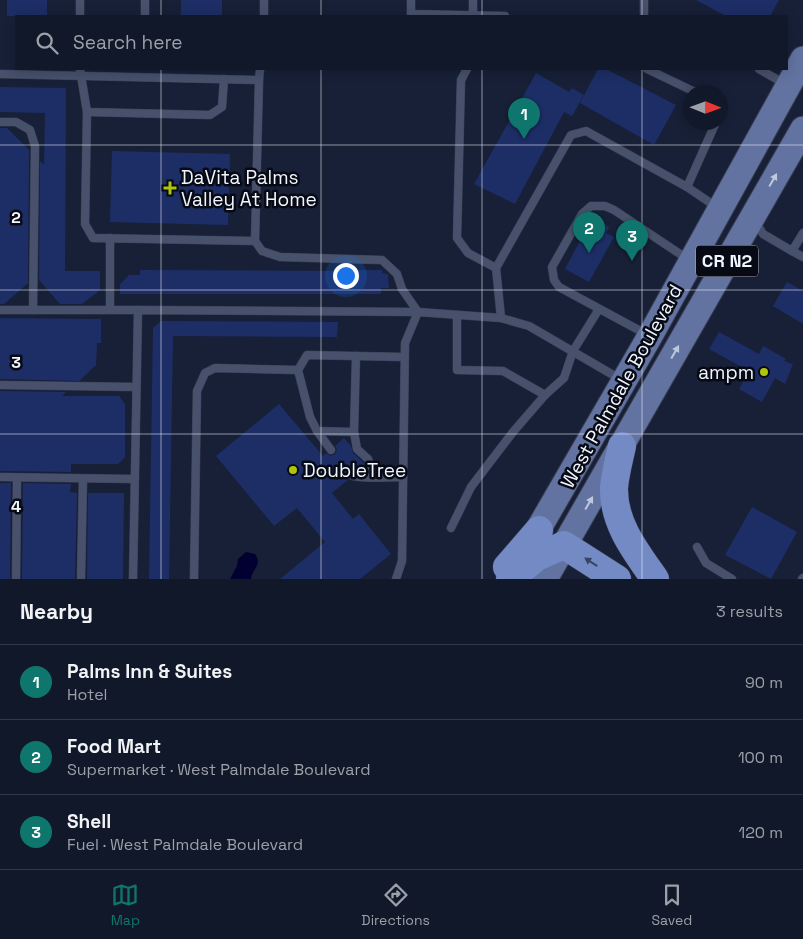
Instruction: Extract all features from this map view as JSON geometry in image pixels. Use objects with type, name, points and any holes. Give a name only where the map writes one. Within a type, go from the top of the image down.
[{"type":"highway","points":[[622,446],[614,488],[617,516],[635,550],[656,579]]},
{"type":"highway","points":[[497,579],[539,530]]},
{"type":"highway","points":[[509,579],[537,557],[564,545],[617,579]]},
{"type":"main road","name":"West Palmdale Boulevard","points":[[509,579],[650,336],[803,59]]},
{"type":"main road","points":[[752,217],[744,206],[744,194],[784,120],[788,108],[788,85]]},
{"type":"main road","name":"West Palmdale Boulevard","points":[[564,545],[803,129]]},
{"type":"main road","points":[[695,317],[692,307],[694,296],[722,233],[720,209]]},
{"type":"main road","points":[[624,381],[651,394]]},
{"type":"main road","name":"CR N2","points":[[545,579],[564,545]]},
{"type":"lane","points":[[80,0],[80,15]]},
{"type":"lane","points":[[145,0],[145,15]]},
{"type":"lane","points":[[264,0],[264,15]]},
{"type":"lane","points":[[411,0],[411,14],[442,15]]},
{"type":"lane","points":[[473,15],[474,0]]},
{"type":"lane","points":[[644,0],[644,15]]},
{"type":"lane","points":[[260,70],[256,241],[262,251],[280,257],[382,260],[397,274],[402,289],[418,312]]},
{"type":"lane","points":[[466,70],[461,80],[457,238],[468,253],[496,268]]},
{"type":"lane","points":[[648,70],[683,86]]},
{"type":"lane","points":[[761,70],[788,85]]},
{"type":"lane","points":[[80,72],[87,112],[84,224],[93,238],[256,241]]},
{"type":"lane","points":[[0,74],[144,73],[259,80]]},
{"type":"lane","points":[[87,112],[210,115],[222,107],[224,79]]},
{"type":"lane","points":[[0,122],[16,122],[30,130],[35,146],[33,310]]},
{"type":"lane","points":[[687,187],[712,130]]},
{"type":"lane","points":[[501,318],[496,268],[571,136],[586,131],[687,187],[720,209]]},
{"type":"lane","points":[[650,336],[559,287],[554,280],[552,267],[582,214],[591,206],[605,206],[614,210],[691,261]]},
{"type":"lane","points":[[752,217],[763,234],[803,257]]},
{"type":"lane","points":[[792,251],[803,233]]},
{"type":"lane","points":[[110,238],[110,310]]},
{"type":"lane","points":[[451,528],[471,487],[513,432],[545,395],[564,378],[573,351],[599,308]]},
{"type":"lane","points":[[0,310],[418,312],[501,318],[529,326],[624,381]]},
{"type":"lane","points":[[133,579],[138,310]]},
{"type":"lane","points":[[396,579],[402,561],[405,343],[418,312]]},
{"type":"lane","points":[[457,315],[457,370],[504,371],[545,395]]},
{"type":"lane","points":[[331,450],[317,432],[310,417],[298,370],[307,355],[404,357]]},
{"type":"lane","points":[[356,356],[354,432],[358,449],[368,458],[376,476]]},
{"type":"lane","points":[[194,579],[197,391],[205,373],[215,368],[298,370]]},
{"type":"lane","points":[[0,385],[136,387]]},
{"type":"lane","points":[[317,432],[354,432]]},
{"type":"lane","points":[[353,476],[365,478],[376,476],[403,478]]},
{"type":"lane","points":[[0,477],[134,479]]},
{"type":"lane","points":[[16,579],[17,478]]},
{"type":"lane","points":[[82,579],[83,479]]},
{"type":"lane","points":[[697,546],[706,563],[732,579]]},
{"type":"shaded area","points":[[246,552],[255,554],[258,561],[251,579],[230,579],[237,566],[238,559]]},
{"type":"building","points":[[7,0],[47,0],[47,15],[7,16]]},
{"type":"building","points":[[181,0],[222,0],[222,15],[181,15]]},
{"type":"building","points":[[696,0],[779,0],[771,15],[724,15]]},
{"type":"building","points":[[597,70],[608,70],[676,105],[654,145],[580,103]]},
{"type":"building","points":[[536,73],[569,92],[572,88],[584,95],[572,116],[564,112],[515,204],[474,184]]},
{"type":"building","points":[[0,87],[66,88],[65,271],[100,271],[100,290],[82,304],[60,304],[39,280],[40,161],[44,165],[45,113],[0,112]]},
{"type":"building","points":[[0,128],[7,128],[29,150],[28,283],[4,304],[0,304]]},
{"type":"building","name":"DaVita Palms Valley At Home","points":[[112,151],[230,154],[228,225],[110,222]]},
{"type":"building","points":[[598,220],[609,227],[606,233],[614,237],[589,282],[565,269],[589,224],[594,227]]},
{"type":"building","points":[[140,270],[382,270],[382,273],[388,274],[389,288],[381,288],[381,294],[120,294],[120,284],[129,275],[140,275]]},
{"type":"building","points":[[787,282],[803,291],[803,324],[773,306]]},
{"type":"building","points":[[0,318],[101,319],[101,343],[97,343],[96,365],[79,381],[0,379]]},
{"type":"building","points":[[161,321],[338,322],[337,337],[173,336],[169,579],[149,579],[153,328]]},
{"type":"building","points":[[719,332],[759,354],[763,346],[786,359],[784,361],[793,364],[785,384],[775,378],[762,402],[739,389],[749,371],[709,349]]},
{"type":"building","points":[[0,391],[66,392],[62,396],[119,396],[125,404],[125,457],[118,464],[71,464],[71,472],[0,471]]},
{"type":"building","name":"DoubleTree","points":[[279,404],[323,456],[326,453],[331,456],[335,454],[337,450],[335,446],[344,438],[351,446],[353,453],[365,466],[358,471],[349,472],[347,476],[349,479],[332,493],[353,519],[359,514],[391,554],[360,579],[280,579],[325,542],[297,508],[274,526],[216,456]]},
{"type":"building","points":[[0,483],[11,483],[10,579],[0,579]]},
{"type":"building","points":[[23,483],[71,484],[70,492],[77,493],[75,579],[22,579]]},
{"type":"building","points":[[88,493],[124,493],[123,579],[87,579]]},
{"type":"building","points":[[752,507],[797,532],[771,579],[725,555]]},
{"type":"place","name":"Palms Inn & Suites","points":[[524,139]]},
{"type":"place","name":"DaVita Palms Valley At Home","points":[[170,188]]},
{"type":"place","name":"Food Mart","points":[[589,253]]},
{"type":"place","name":"Shell","points":[[632,261]]},
{"type":"place","name":"ampm","points":[[764,372]]},
{"type":"place","name":"DoubleTree","points":[[293,470]]}]
